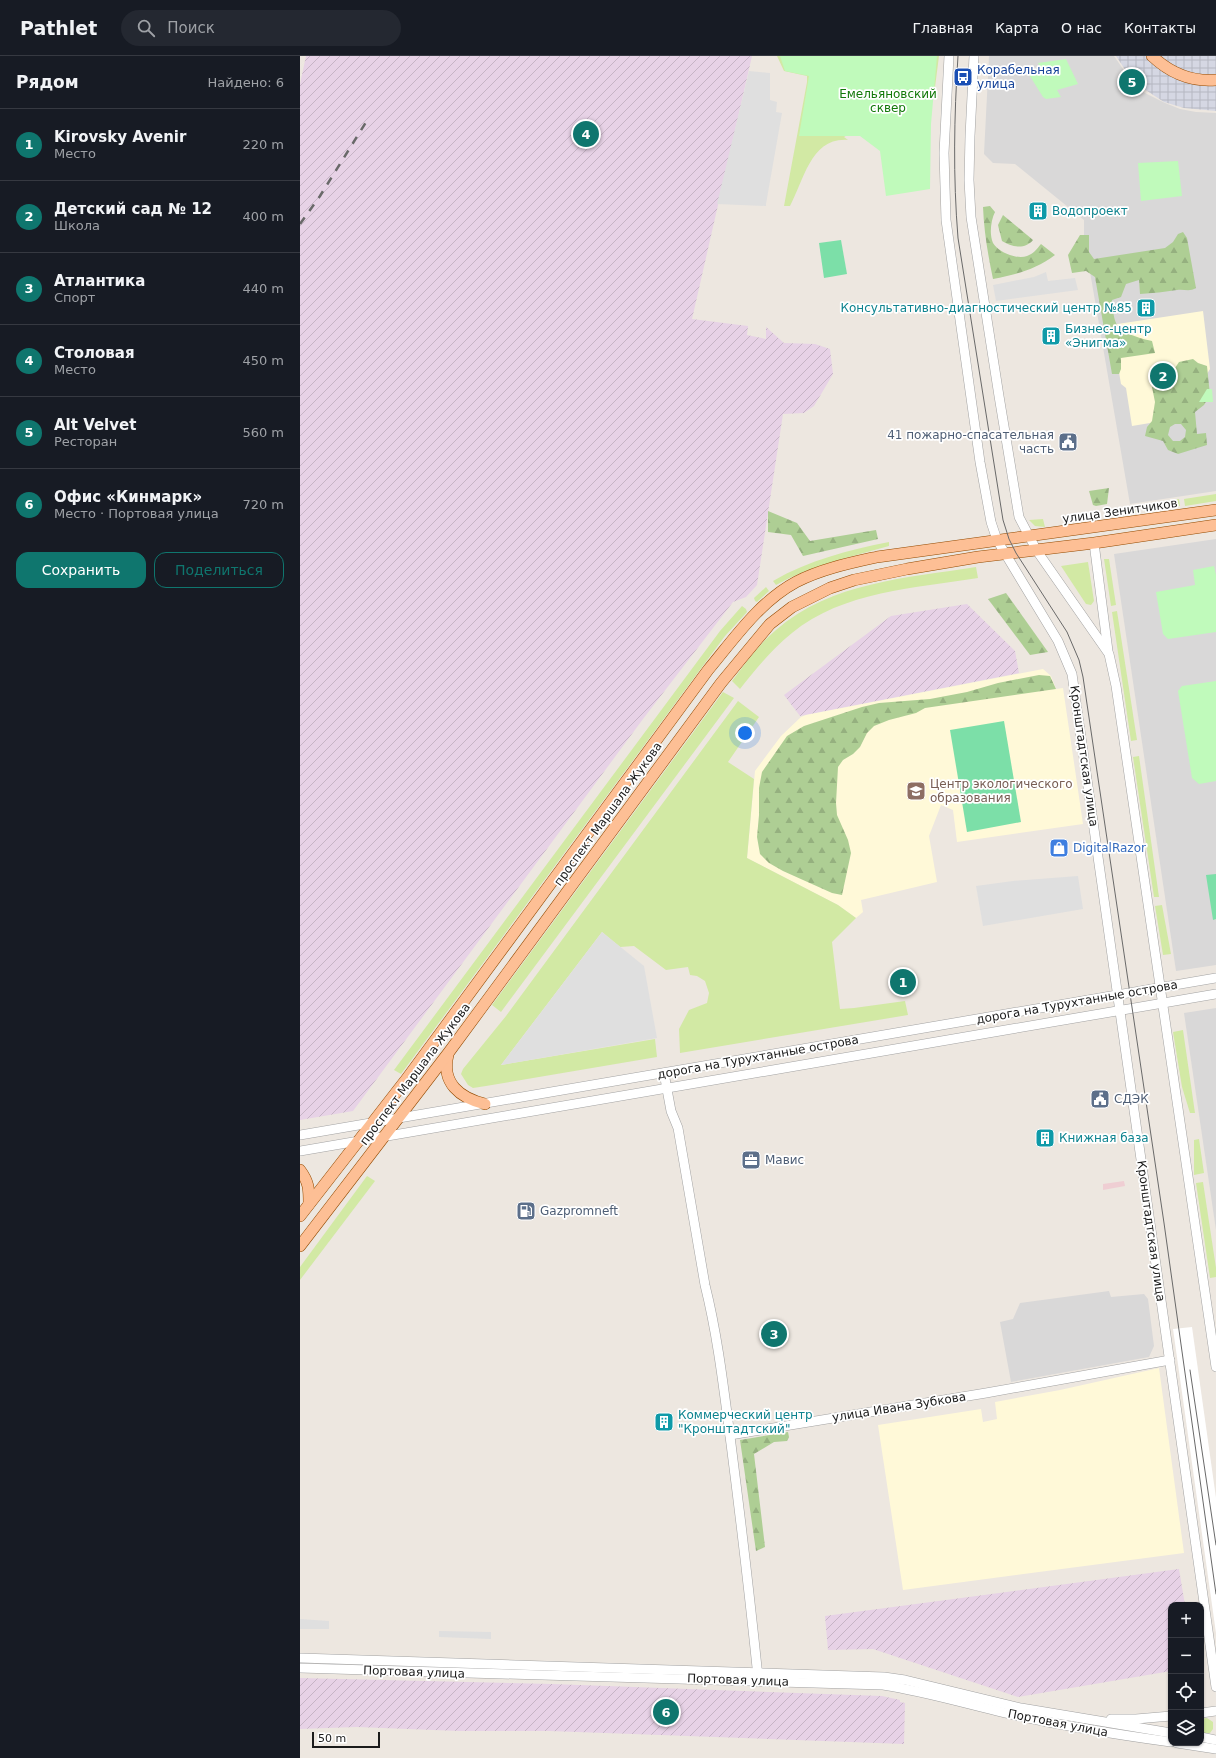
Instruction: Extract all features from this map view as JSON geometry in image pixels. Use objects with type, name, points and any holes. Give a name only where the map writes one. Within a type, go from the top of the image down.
[{"type":"main road","points":[[1152,56],[1169,70],[1181,76],[1214,82]]},
{"type":"main road","name":"улица Зенитчиков","points":[[1028,536],[1216,510]]},
{"type":"main road","points":[[1037,550],[1216,525]]},
{"type":"main road","name":"проспект Маршала Жукова","points":[[300,1216],[373,1123],[708,670],[736,636],[770,600],[796,582],[816,573],[846,564],[911,552],[1028,536]]},
{"type":"main road","name":"проспект Маршала Жукова","points":[[300,1246],[449,1052],[721,683],[770,624],[792,607],[809,597],[854,580],[907,569],[1037,550]]},
{"type":"main road","points":[[449,1052],[445,1066],[448,1077],[453,1086],[461,1095],[470,1100],[485,1104]]},
{"type":"main road","points":[[300,1170],[309,1186],[309,1204]]},
{"type":"street","name":"Кронштадтская улица","points":[[948,56],[944,153],[946,220],[980,462],[991,522],[997,540],[1058,641],[1072,674],[1216,1687]]},
{"type":"street","points":[[974,56],[969,180],[974,241],[1019,517],[1037,550],[1109,654]]},
{"type":"street","points":[[1094,543],[1109,654],[1116,686],[1216,1367]]},
{"type":"street","name":"дорога на Турухтанные острова","points":[[300,1136],[1216,978]]},
{"type":"street","name":"дорога на Турухтанные острова","points":[[300,1150],[1216,994]]},
{"type":"street","points":[[664,1073],[671,1111],[678,1128],[705,1285],[712,1316],[730,1435],[758,1676]]},
{"type":"street","name":"улица Ивана Зубкова","points":[[730,1435],[986,1393],[1170,1360]]},
{"type":"street","name":"Портовая улица","points":[[300,1658],[758,1676],[883,1685],[903,1688],[1026,1718],[1168,1742]]},
{"type":"street","name":"Портовая улица","points":[[300,1668],[884,1677],[905,1680],[1021,1708],[1168,1733]]},
{"type":"street","points":[[1204,1713],[1216,1711]]},
{"type":"street","name":"Портовая улица","points":[[1081,1719],[1136,1719],[1168,1716]]},
{"type":"street","points":[[1204,1738],[1216,1740]]},
{"type":"street","points":[[1196,1746],[1216,1749]]},
{"type":"shaded area","points":[[306,56],[752,56],[692,319],[748,326],[747,335],[766,339],[766,327],[784,343],[815,344],[830,349],[833,374],[814,406],[804,413],[783,414],[757,585],[746,597],[733,602],[643,719],[353,1111],[300,1120],[300,84]]},
{"type":"shaded area","points":[[989,56],[1114,56],[1132,82],[1145,93],[1180,109],[1196,112],[1216,113],[1216,491],[1130,504],[1084,237],[1084,220],[1015,164],[993,163],[984,154]]},
{"type":"shaded area","points":[[1116,56],[1216,56],[1216,111],[1184,108],[1164,102],[1141,87],[1130,77]]},
{"type":"shaded area","points":[[749,71],[770,73],[770,100],[777,102],[776,112],[782,113],[766,206],[717,204]]},
{"type":"shaded area","points":[[1046,272],[1048,281],[1075,278],[1078,290],[996,301],[993,285],[1034,277]]},
{"type":"shaded area","points":[[1203,311],[1210,369],[1180,418],[1132,426],[1126,388],[1121,384],[1111,325]]},
{"type":"shaded area","points":[[1216,539],[1216,965],[1176,971],[1114,554]]},
{"type":"shaded area","points":[[967,604],[1015,651],[1019,673],[800,716],[784,695],[891,616]]},
{"type":"shaded area","name":"Центр экологического образования","points":[[1043,669],[1051,676],[1056,689],[1063,688],[1083,824],[957,842],[953,810],[941,805],[929,836],[937,882],[861,900],[863,912],[856,918],[838,905],[747,858],[755,771],[781,736],[801,717]]},
{"type":"shaded area","points":[[1078,876],[1083,909],[983,926],[976,886],[1013,881]]},
{"type":"shaded area","points":[[602,932],[644,966],[657,1038],[501,1065]]},
{"type":"shaded area","points":[[1216,1008],[1216,1230],[1184,1013]]},
{"type":"shaded area","points":[[1124,1181],[1125,1186],[1103,1190],[1103,1184]]},
{"type":"shaded area","points":[[1109,1291],[1111,1297],[1144,1294],[1148,1299],[1154,1346],[1149,1357],[1011,1382],[1000,1322],[1013,1319],[1020,1303]]},
{"type":"shaded area","points":[[1159,1368],[1184,1553],[903,1590],[878,1425],[981,1409],[983,1422],[997,1419],[995,1402],[1060,1390]]},
{"type":"shaded area","points":[[1179,1569],[1184,1602],[1168,1602],[1168,1672],[1018,1697],[873,1649],[828,1650],[825,1616]]},
{"type":"shaded area","points":[[300,1619],[329,1621],[329,1629],[300,1629]]},
{"type":"shaded area","points":[[439,1631],[491,1632],[491,1639],[439,1637]]},
{"type":"shaded area","points":[[300,1678],[552,1684],[882,1696],[900,1700],[900,1702],[905,1703],[904,1744],[549,1731],[459,1731],[357,1727],[300,1729]]},
{"type":"green space","name":"Емельяновский сквер","points":[[777,56],[939,56],[934,95],[928,86],[844,137],[848,140],[835,141],[825,145],[810,162],[790,206],[784,206],[807,76],[784,71]]},
{"type":"green space","name":"Емельяновский сквер","points":[[780,56],[937,56],[931,124],[930,189],[886,196],[880,151],[860,136],[799,136],[809,76],[785,71]]},
{"type":"green space","points":[[1066,59],[1078,84],[1057,90],[1061,97],[1046,99],[1043,97],[1028,73],[1040,67],[1038,63]]},
{"type":"green space","points":[[1178,161],[1182,196],[1141,201],[1138,163]]},
{"type":"green space","points":[[990,206],[995,212],[992,219],[991,235],[995,246],[1003,252],[1013,256],[1023,257],[1031,254],[1041,244],[1055,255],[1026,271],[993,279],[986,243],[983,207]]},
{"type":"green space","points":[[1003,215],[1033,240],[1022,246],[1010,245],[1002,241],[998,225]]},
{"type":"green space","points":[[1183,232],[1187,238],[1196,288],[1189,290],[1140,294],[1139,280],[1126,284],[1121,297],[1112,300],[1116,323],[1118,327],[1127,333],[1152,341],[1155,353],[1121,358],[1121,369],[1119,374],[1112,374],[1095,277],[1086,271],[1072,273],[1068,255],[1080,235],[1089,235],[1089,252],[1094,259],[1165,248],[1173,242],[1178,234]]},
{"type":"green space","points":[[841,240],[847,274],[824,278],[819,243]]},
{"type":"green space","points":[[1193,359],[1198,363],[1207,366],[1210,395],[1204,405],[1195,412],[1197,434],[1206,433],[1207,445],[1178,454],[1168,450],[1163,441],[1145,436],[1147,427],[1152,421],[1155,402],[1152,387],[1156,380],[1169,377],[1179,362]],"holes":[[[1175,424],[1181,424],[1186,430],[1185,437],[1180,441],[1173,441],[1168,435],[1170,427]]]},
{"type":"green space","points":[[1207,389],[1212,389],[1213,402],[1199,402]]},
{"type":"green space","points":[[1109,488],[1107,504],[1096,506],[1093,505],[1089,491]]},
{"type":"green space","points":[[1216,494],[1216,501],[1185,506],[1184,499]]},
{"type":"green space","points":[[1179,499],[1180,506],[1145,512],[1144,505]]},
{"type":"green space","points":[[1135,506],[1136,513],[1119,515],[1118,509]]},
{"type":"green space","points":[[768,511],[797,523],[810,541],[876,530],[878,539],[803,556],[791,535],[768,532]]},
{"type":"green space","points":[[1043,519],[1045,527],[1035,526],[1029,520]]},
{"type":"green space","points":[[889,542],[889,546],[817,567],[776,585],[773,581],[801,567],[815,562]]},
{"type":"green space","points":[[1104,559],[1109,559],[1116,605],[1111,606]]},
{"type":"green space","points":[[1088,562],[1094,601],[1091,605],[1086,604],[1061,566]]},
{"type":"green space","points":[[1214,566],[1216,575],[1216,632],[1168,639],[1163,634],[1156,592],[1195,585],[1193,570]]},
{"type":"green space","points":[[976,567],[978,578],[881,594],[834,608],[812,619],[785,639],[764,660],[740,689],[732,681],[770,635],[798,614],[821,601],[845,592],[897,579]]},
{"type":"green space","points":[[766,587],[769,591],[757,602],[755,601],[754,598]]},
{"type":"green space","points":[[1006,593],[1048,652],[1030,655],[988,599]]},
{"type":"green space","points":[[742,606],[747,612],[725,636],[401,1074],[394,1070],[720,631]]},
{"type":"green space","points":[[1117,611],[1137,740],[1131,741],[1112,612]]},
{"type":"green space","points":[[1039,675],[1050,676],[1056,689],[925,708],[916,713],[889,720],[874,726],[867,733],[860,747],[853,754],[843,760],[838,767],[836,803],[837,815],[848,840],[851,853],[842,895],[832,893],[783,871],[769,863],[760,854],[757,837],[759,788],[762,772],[787,736],[804,726],[862,707],[879,703],[930,699]]},
{"type":"green space","points":[[1216,681],[1216,781],[1199,784],[1192,778],[1178,691],[1182,686]]},
{"type":"green space","points":[[723,692],[734,698],[501,1012],[492,1005]]},
{"type":"green space","points":[[738,701],[759,717],[728,762],[754,779],[747,858],[838,905],[856,918],[832,942],[840,1009],[905,1001],[908,1015],[680,1053],[679,1029],[689,1010],[707,1003],[709,993],[705,981],[697,976],[690,975],[688,967],[666,970],[634,946],[620,947],[602,932],[501,1065],[655,1039],[657,1057],[473,1088],[468,1085],[461,1074],[463,1069],[506,1016]]},
{"type":"green space","points":[[1004,721],[1021,822],[967,832],[950,730]]},
{"type":"green space","points":[[1139,756],[1159,897],[1154,897],[1133,757]]},
{"type":"green space","points":[[1216,874],[1216,919],[1213,920],[1206,875]]},
{"type":"green space","points":[[1162,905],[1171,954],[1163,955],[1155,906]]},
{"type":"green space","points":[[1183,1030],[1195,1113],[1190,1113],[1182,1087],[1173,1032]]},
{"type":"green space","points":[[1199,1139],[1204,1173],[1194,1175],[1194,1140]]},
{"type":"green space","points":[[367,1176],[375,1181],[300,1280],[300,1267]]},
{"type":"green space","points":[[1203,1182],[1216,1268],[1216,1277],[1210,1278],[1196,1183]]},
{"type":"green space","points":[[788,1432],[789,1437],[787,1441],[774,1442],[754,1454],[765,1547],[756,1551],[740,1440]]},
{"type":"green space","points":[[1204,1718],[1207,1718],[1213,1722],[1213,1729],[1210,1733],[1204,1733]]},
{"type":"pier","points":[[1192,1327],[1216,1498],[1216,1633],[1173,1329]]},
{"type":"tram line","points":[[958,56],[955,147],[955,192],[958,238],[1003,520],[1009,539],[1016,553],[1067,632],[1079,660],[1083,677],[1164,1223],[1216,1594]]},
{"type":"tram line","points":[[1190,1370],[1216,1545]]},
{"type":"railway","points":[[300,224],[320,196],[368,119]]},
{"type":"place","name":"Корабельная улица","points":[[963,77]]},
{"type":"place","name":"Alt Velvet","points":[[1132,82]]},
{"type":"place","name":"Столовая","points":[[586,134]]},
{"type":"place","name":"Водопроект","points":[[1038,211]]},
{"type":"place","name":"Консультативно-диагностический центр №85","points":[[1146,308]]},
{"type":"place","name":"Бизнес-центр «Энигма»","points":[[1051,336]]},
{"type":"place","name":"Детский сад № 12","points":[[1163,376]]},
{"type":"place","name":"41 пожарно-спасательная часть","points":[[1068,442]]},
{"type":"place","name":"Центр экологического образования","points":[[916,791]]},
{"type":"place","name":"DigitalRazor","points":[[1059,848]]},
{"type":"place","name":"Kirovsky Avenir","points":[[903,982]]},
{"type":"place","name":"СДЭК","points":[[1100,1099]]},
{"type":"place","name":"Книжная база","points":[[1045,1138]]},
{"type":"place","name":"Мавис","points":[[751,1160]]},
{"type":"place","name":"Gazpromneft","points":[[526,1211]]},
{"type":"place","name":"Атлантика","points":[[774,1334]]},
{"type":"place","name":"Коммерческий центр \"Кронштадтский\"","points":[[664,1422]]},
{"type":"place","name":"Офис «Кинмарк»","points":[[666,1712]]}]
